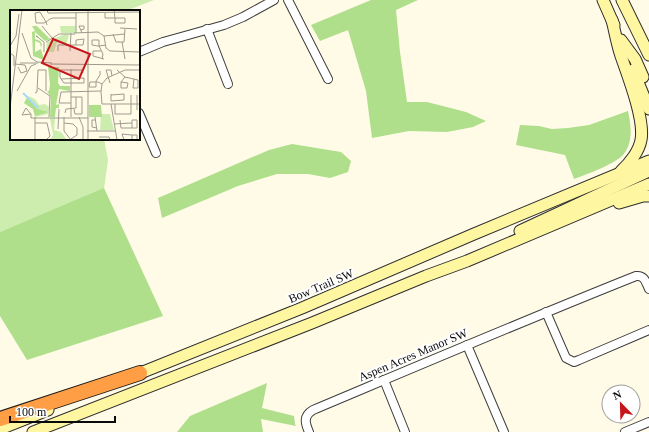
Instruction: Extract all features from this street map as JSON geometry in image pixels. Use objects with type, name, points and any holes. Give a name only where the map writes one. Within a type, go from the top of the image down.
[{"type":"highway","points":[[0,418],[140,373]]},
{"type":"main road","points":[[603,0],[649,109]]},
{"type":"main road","points":[[622,0],[649,55]]},
{"type":"main road","points":[[612,20],[640,116],[642,131],[641,142],[633,157],[617,175]]},
{"type":"main road","points":[[621,40],[635,59],[649,89]]},
{"type":"main road","name":"Bow Trail SW","points":[[0,429],[302,308],[481,231],[617,175],[649,160]]},
{"type":"main road","points":[[426,276],[510,235],[649,171]]},
{"type":"main road","points":[[467,261],[649,184]]},
{"type":"main road","points":[[33,432],[312,323],[426,276],[508,248],[625,201],[643,196],[649,196]]},
{"type":"street","points":[[140,52],[163,42],[224,25],[243,17],[274,0]]},
{"type":"street","points":[[288,0],[328,79]]},
{"type":"street","points":[[207,30],[228,84]]},
{"type":"street","points":[[140,115],[156,153]]},
{"type":"street","name":"Aspen Acres Manor SW","points":[[309,432],[306,424],[306,416],[309,413],[467,345],[636,276],[643,277],[649,289]]},
{"type":"street","points":[[546,312],[566,358],[574,362],[649,330]]},
{"type":"street","points":[[467,345],[504,432]]},
{"type":"street","points":[[384,380],[406,432]]},
{"type":"street","points":[[625,432],[649,422]]},
{"type":"green space","points":[[0,0],[154,0],[129,10],[10,10],[10,140],[104,140],[108,160],[104,189],[0,232]]},
{"type":"green space","points":[[371,0],[418,0],[396,10],[407,102],[427,102],[466,112],[486,121],[473,127],[447,132],[409,131],[372,138],[366,91],[348,30],[320,41],[311,25]]},
{"type":"green space","points":[[628,111],[631,134],[626,151],[612,163],[574,179],[565,155],[516,145],[520,125],[539,126],[552,129],[568,128],[589,125]]},
{"type":"green space","points":[[292,144],[341,152],[351,161],[348,172],[330,178],[308,174],[277,174],[238,186],[162,218],[158,198],[269,150]]},
{"type":"green space","points":[[104,188],[163,316],[27,360],[0,316],[0,232]]},
{"type":"green space","points":[[267,383],[262,408],[294,416],[296,426],[261,419],[263,432],[177,432],[190,416]]}]
